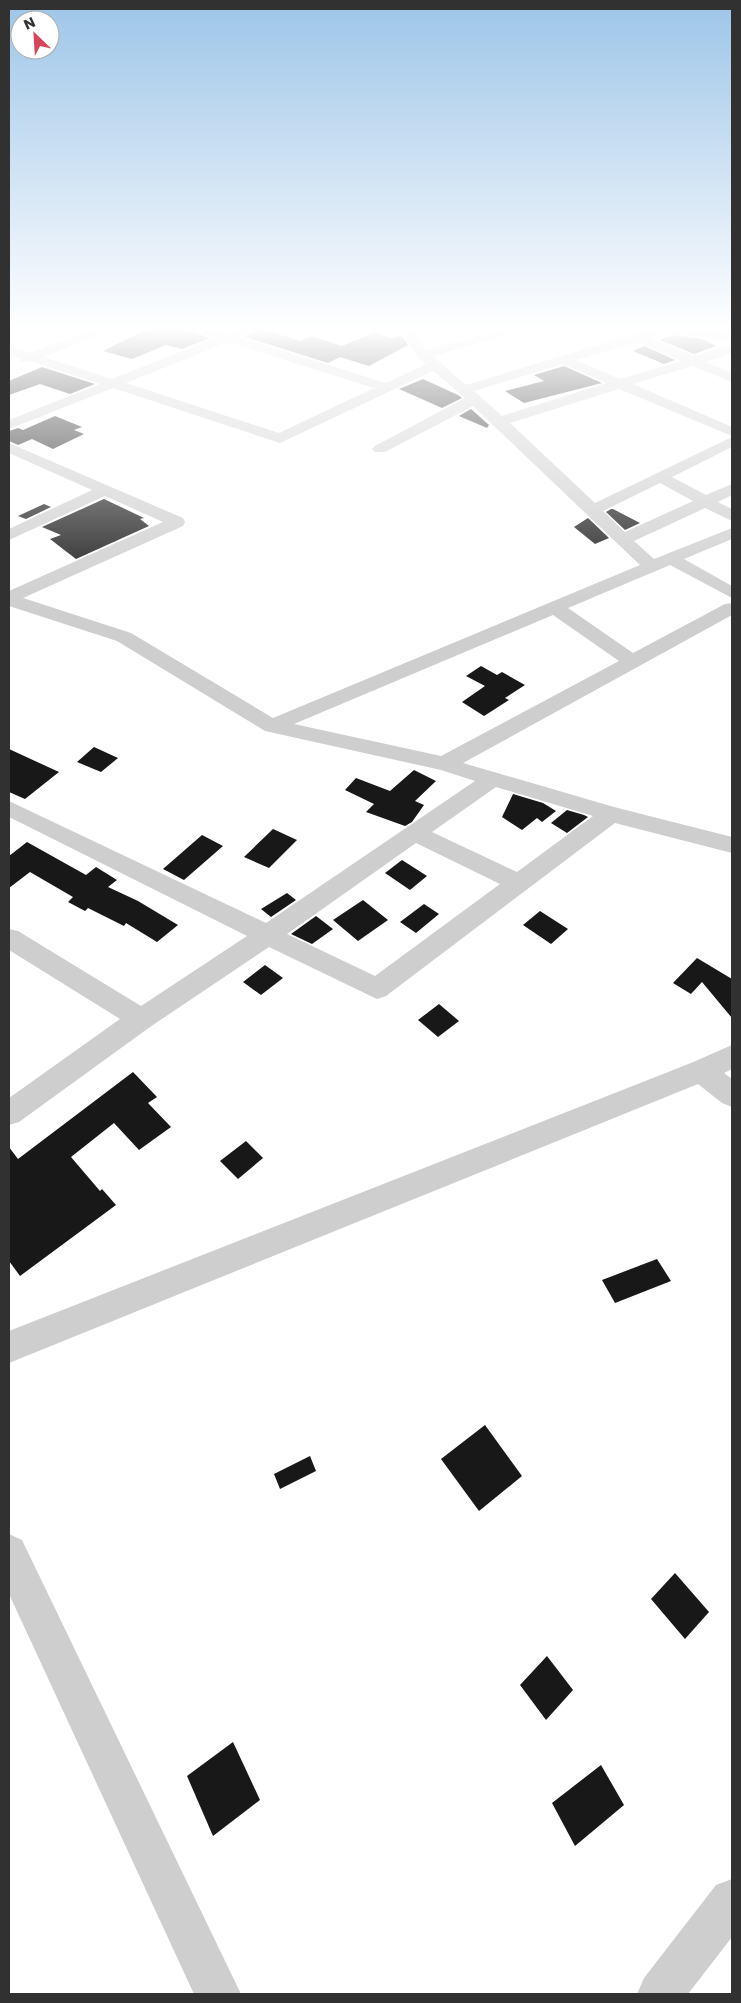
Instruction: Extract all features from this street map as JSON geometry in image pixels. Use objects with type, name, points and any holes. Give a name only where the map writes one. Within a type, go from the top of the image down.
[{"type":"street","points":[[229,421],[280,438],[315,421]]},
{"type":"street","points":[[380,449],[425,421]]},
{"type":"street","points":[[500,421],[651,566]]},
{"type":"street","points":[[707,421],[732,432]]},
{"type":"street","points":[[593,510],[732,442]]},
{"type":"street","points":[[9,447],[177,522],[9,599]]},
{"type":"street","points":[[661,477],[732,516]]},
{"type":"street","points":[[624,539],[732,489]]},
{"type":"street","points":[[9,535],[103,490]]},
{"type":"street","points":[[9,521],[27,527]]},
{"type":"street","points":[[272,726],[732,532]]},
{"type":"street","points":[[669,558],[732,593]]},
{"type":"street","points":[[9,599],[124,637],[272,726],[444,764],[611,814],[732,845]]},
{"type":"street","points":[[554,607],[633,662]]},
{"type":"street","points":[[444,764],[732,608]]},
{"type":"street","points":[[12,1107],[266,936],[494,778]]},
{"type":"street","points":[[9,808],[377,990],[611,814]]},
{"type":"street","points":[[414,833],[519,883]]},
{"type":"street","points":[[9,938],[141,1019]]},
{"type":"street","points":[[9,1348],[701,1071],[732,1056]]},
{"type":"street","points":[[701,1071],[732,1095]]},
{"type":"street","points":[[9,1553],[218,1994]]},
{"type":"street","points":[[660,1994],[732,1901]]},
{"type":"building","points":[[42,421],[68,421],[82,427],[74,430],[84,434],[53,449],[32,439],[18,445],[9,441],[9,431],[18,428],[23,430]]},
{"type":"building","points":[[472,421],[485,421],[489,425],[487,428]]},
{"type":"building","points":[[104,499],[144,518],[140,519],[149,526],[76,559],[50,539],[61,535],[42,527]]},
{"type":"building","points":[[44,504],[51,507],[26,519],[18,516]]},
{"type":"building","points":[[611,509],[640,523],[625,530],[606,512]]},
{"type":"building","points":[[588,518],[609,538],[595,544],[574,527]]},
{"type":"building","points":[[481,666],[497,675],[502,672],[525,685],[505,698],[509,700],[484,716],[462,702],[485,686],[466,676]]},
{"type":"building","points":[[94,747],[118,758],[101,772],[77,762]]},
{"type":"building","points":[[9,749],[59,772],[25,799],[9,792]]},
{"type":"building","points":[[414,770],[436,781],[415,801],[424,805],[412,822],[405,826],[366,812],[374,804],[345,790],[356,778],[390,791]]},
{"type":"building","points":[[513,794],[543,803],[556,811],[542,822],[537,818],[522,830],[502,817]]},
{"type":"building","points":[[567,810],[588,817],[567,833],[551,823]]},
{"type":"building","points":[[273,829],[297,840],[269,868],[244,857]]},
{"type":"building","points":[[202,835],[223,846],[184,880],[163,869]]},
{"type":"building","points":[[27,842],[86,875],[96,867],[117,880],[108,887],[138,901],[178,925],[157,942],[126,923],[124,926],[88,908],[85,911],[68,902],[73,897],[30,872],[9,888],[9,856]]},
{"type":"building","points":[[402,860],[427,876],[410,890],[385,873]]},
{"type":"building","points":[[287,893],[296,900],[271,917],[261,909]]},
{"type":"building","points":[[363,900],[388,920],[358,941],[333,920]]},
{"type":"building","points":[[424,904],[439,914],[416,933],[400,922]]},
{"type":"building","points":[[540,911],[568,929],[551,944],[523,925]]},
{"type":"building","points":[[316,916],[333,929],[312,944],[291,934]]},
{"type":"building","points":[[697,958],[732,979],[732,1018],[702,982],[691,994],[673,983]]},
{"type":"building","points":[[265,965],[283,978],[261,995],[243,982]]},
{"type":"building","points":[[439,1004],[459,1021],[438,1037],[418,1020]]},
{"type":"building","points":[[133,1072],[157,1097],[148,1103],[171,1127],[139,1150],[114,1123],[71,1157],[100,1191],[102,1189],[116,1205],[20,1276],[9,1261],[9,1147],[18,1159]]},
{"type":"building","points":[[246,1141],[263,1158],[238,1179],[220,1161]]},
{"type":"building","points":[[657,1259],[671,1281],[615,1303],[602,1280]]},
{"type":"building","points":[[485,1425],[522,1476],[479,1511],[441,1459]]},
{"type":"building","points":[[310,1456],[316,1471],[280,1489],[274,1474]]},
{"type":"building","points":[[675,1573],[709,1612],[685,1639],[651,1599]]},
{"type":"building","points":[[547,1656],[573,1690],[546,1720],[520,1685]]},
{"type":"building","points":[[233,1742],[260,1800],[213,1836],[187,1776]]},
{"type":"building","points":[[601,1765],[624,1805],[575,1846],[552,1803]]}]
